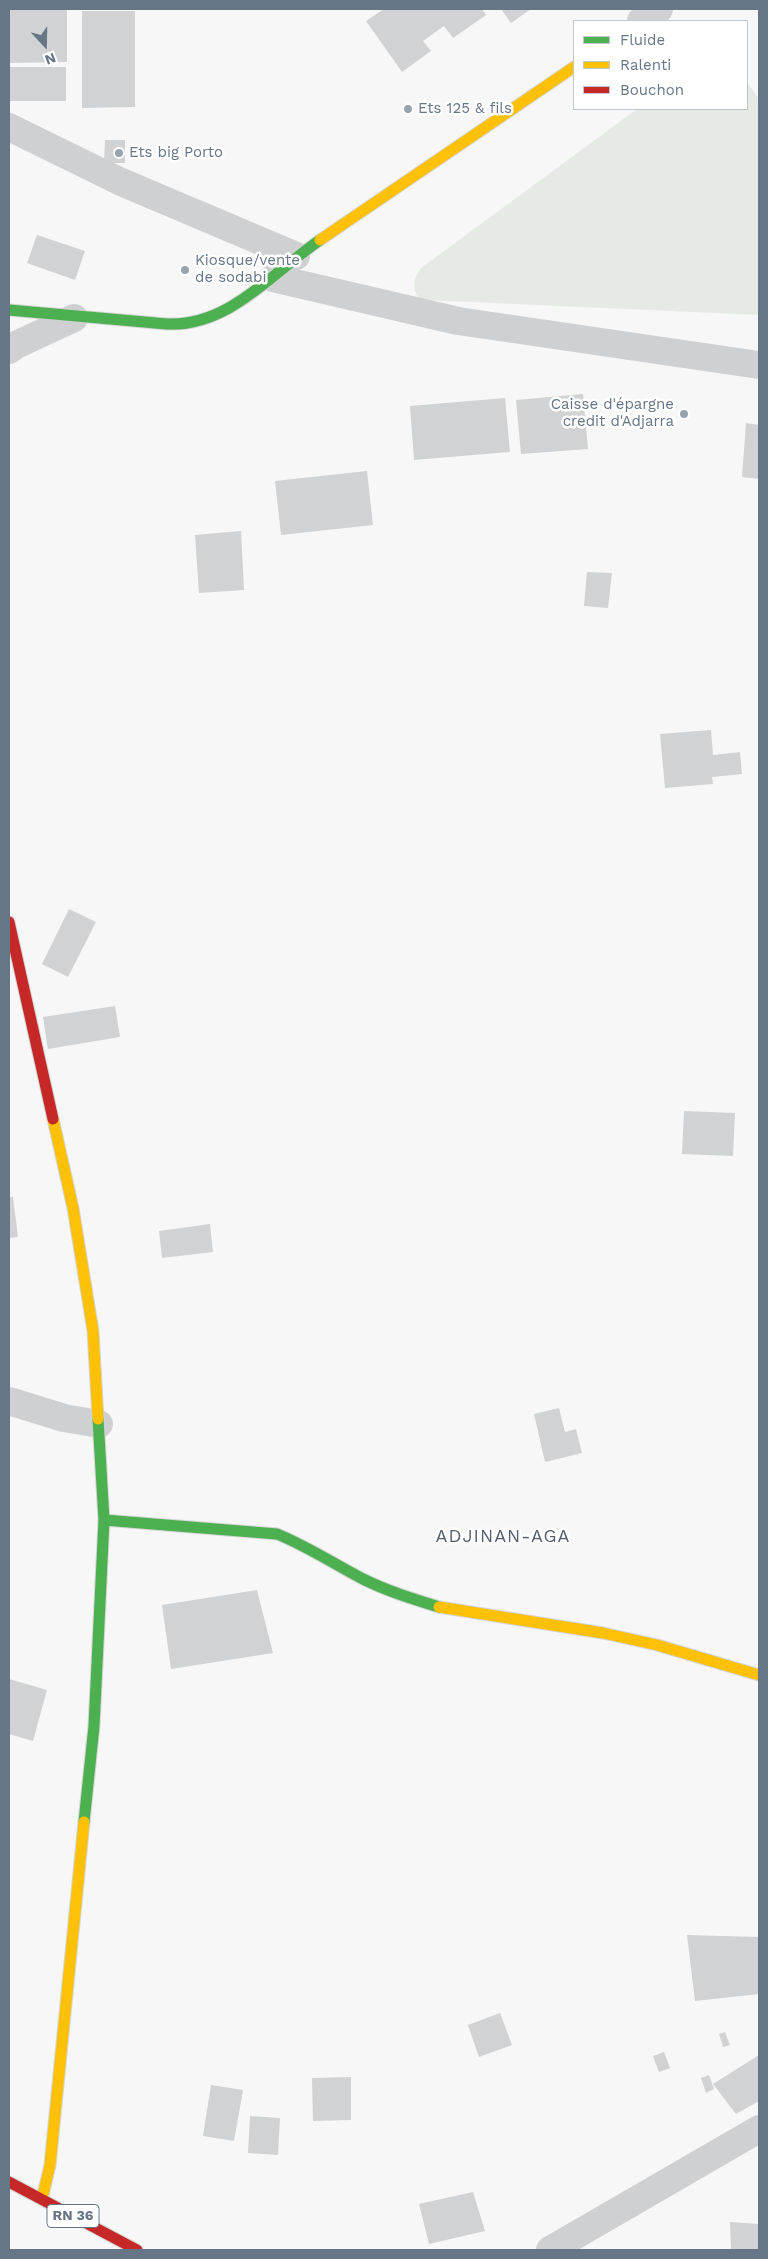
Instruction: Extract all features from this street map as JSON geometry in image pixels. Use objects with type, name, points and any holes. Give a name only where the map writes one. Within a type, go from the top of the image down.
[{"type":"street","points":[[642,20],[659,9]]},
{"type":"street","points":[[9,310],[74,318],[184,324],[210,317],[240,301],[273,278],[296,256],[573,68]]},
{"type":"street","points":[[9,127],[119,181],[296,256]]},
{"type":"street","points":[[273,278],[458,321],[759,365]]},
{"type":"street","points":[[9,350],[74,318]]},
{"type":"street","points":[[9,922],[72,1208],[93,1331],[104,1520],[94,1726],[82,1865],[50,2165],[42,2199]]},
{"type":"street","points":[[9,1401],[64,1418],[99,1424]]},
{"type":"street","points":[[104,1520],[277,1534],[300,1543],[396,1593],[442,1608],[603,1633],[657,1645],[759,1675]]},
{"type":"street","points":[[550,2250],[759,2129]]},
{"type":"street","name":"RN 36","points":[[9,2182],[137,2250]]},
{"type":"shaded area","points":[[748,83],[759,99],[759,315],[425,300],[418,298],[415,290],[415,282],[421,268],[636,110],[748,110]]},
{"type":"building","points":[[9,9],[67,9],[67,62],[9,63]]},
{"type":"building","points":[[384,9],[482,9],[486,15],[453,38],[444,26],[423,41],[431,51],[402,72],[366,21]]},
{"type":"building","points":[[501,9],[531,9],[511,23]]},
{"type":"building","points":[[82,11],[135,11],[135,107],[82,108]]},
{"type":"building","points":[[9,67],[66,67],[66,101],[9,101]]},
{"type":"building","points":[[105,140],[125,140],[125,163],[104,163]]},
{"type":"building","points":[[37,235],[85,251],[75,280],[27,263]]},
{"type":"building","points":[[583,394],[588,449],[521,454],[516,400]]},
{"type":"building","points":[[505,398],[510,452],[414,460],[410,406]]},
{"type":"building","points":[[746,423],[759,425],[759,479],[742,477]]},
{"type":"building","points":[[367,471],[373,525],[281,535],[275,481]]},
{"type":"building","points":[[241,531],[244,590],[199,593],[195,535]]},
{"type":"building","points":[[587,572],[612,573],[608,608],[584,606]]},
{"type":"building","points":[[711,730],[713,755],[740,752],[742,774],[712,777],[713,784],[665,788],[660,734]]},
{"type":"building","points":[[69,909],[96,922],[68,977],[42,964]]},
{"type":"building","points":[[115,1006],[120,1037],[48,1049],[43,1017]]},
{"type":"building","points":[[684,1111],[735,1113],[733,1156],[682,1154]]},
{"type":"building","points":[[9,1197],[13,1197],[18,1237],[9,1238]]},
{"type":"building","points":[[210,1224],[213,1252],[162,1258],[159,1231]]},
{"type":"building","points":[[559,1408],[565,1432],[576,1429],[582,1453],[545,1462],[534,1414]]},
{"type":"building","points":[[257,1590],[273,1653],[171,1669],[162,1605]]},
{"type":"building","points":[[9,1679],[47,1690],[33,1741],[9,1734]]},
{"type":"building","points":[[687,1935],[759,1937],[759,1994],[695,2001]]},
{"type":"building","points":[[500,2013],[512,2045],[479,2057],[468,2025]]},
{"type":"building","points":[[725,2032],[730,2045],[723,2047],[719,2034]]},
{"type":"building","points":[[664,2052],[670,2068],[659,2072],[653,2056]]},
{"type":"building","points":[[759,2055],[759,2101],[736,2114],[713,2084]]},
{"type":"building","points":[[709,2075],[714,2089],[706,2093],[701,2078]]},
{"type":"building","points":[[351,2077],[351,2120],[313,2121],[312,2078]]},
{"type":"building","points":[[211,2085],[243,2090],[234,2141],[203,2136]]},
{"type":"building","points":[[250,2116],[280,2118],[278,2155],[248,2153]]},
{"type":"building","points":[[473,2192],[485,2231],[429,2244],[419,2204]]},
{"type":"building","points":[[730,2222],[759,2224],[759,2250],[731,2250]]},
{"type":"traffic: fast","points":[[9,310],[167,324],[189,323],[210,317],[249,295],[320,240]]},
{"type":"traffic: fast","points":[[84,1822],[94,1726],[104,1520],[98,1419]]},
{"type":"traffic: fast","points":[[104,1520],[277,1534],[372,1583],[400,1595],[439,1607]]},
{"type":"traffic: slow","points":[[320,240],[573,68]]},
{"type":"traffic: slow","points":[[53,1119],[73,1208],[93,1331],[98,1419]]},
{"type":"traffic: slow","points":[[439,1607],[603,1633],[657,1645],[759,1675]]},
{"type":"traffic: slow","points":[[42,2199],[50,2165],[84,1822]]},
{"type":"traffic: jam","points":[[9,922],[53,1119]]},
{"type":"traffic: jam","points":[[9,2182],[137,2250]]},
{"type":"place","name":"Ets 125 & fils","points":[[408,109]]},
{"type":"place","name":"Ets big Porto","points":[[119,153]]},
{"type":"place","name":"Kiosque/vente de sodabi","points":[[185,270]]},
{"type":"place","name":"Caisse d'épargne credit d'Adjarra","points":[[684,414]]},
{"type":"district","name":"ADJINAN-AGA","points":[[503,1537]]}]
